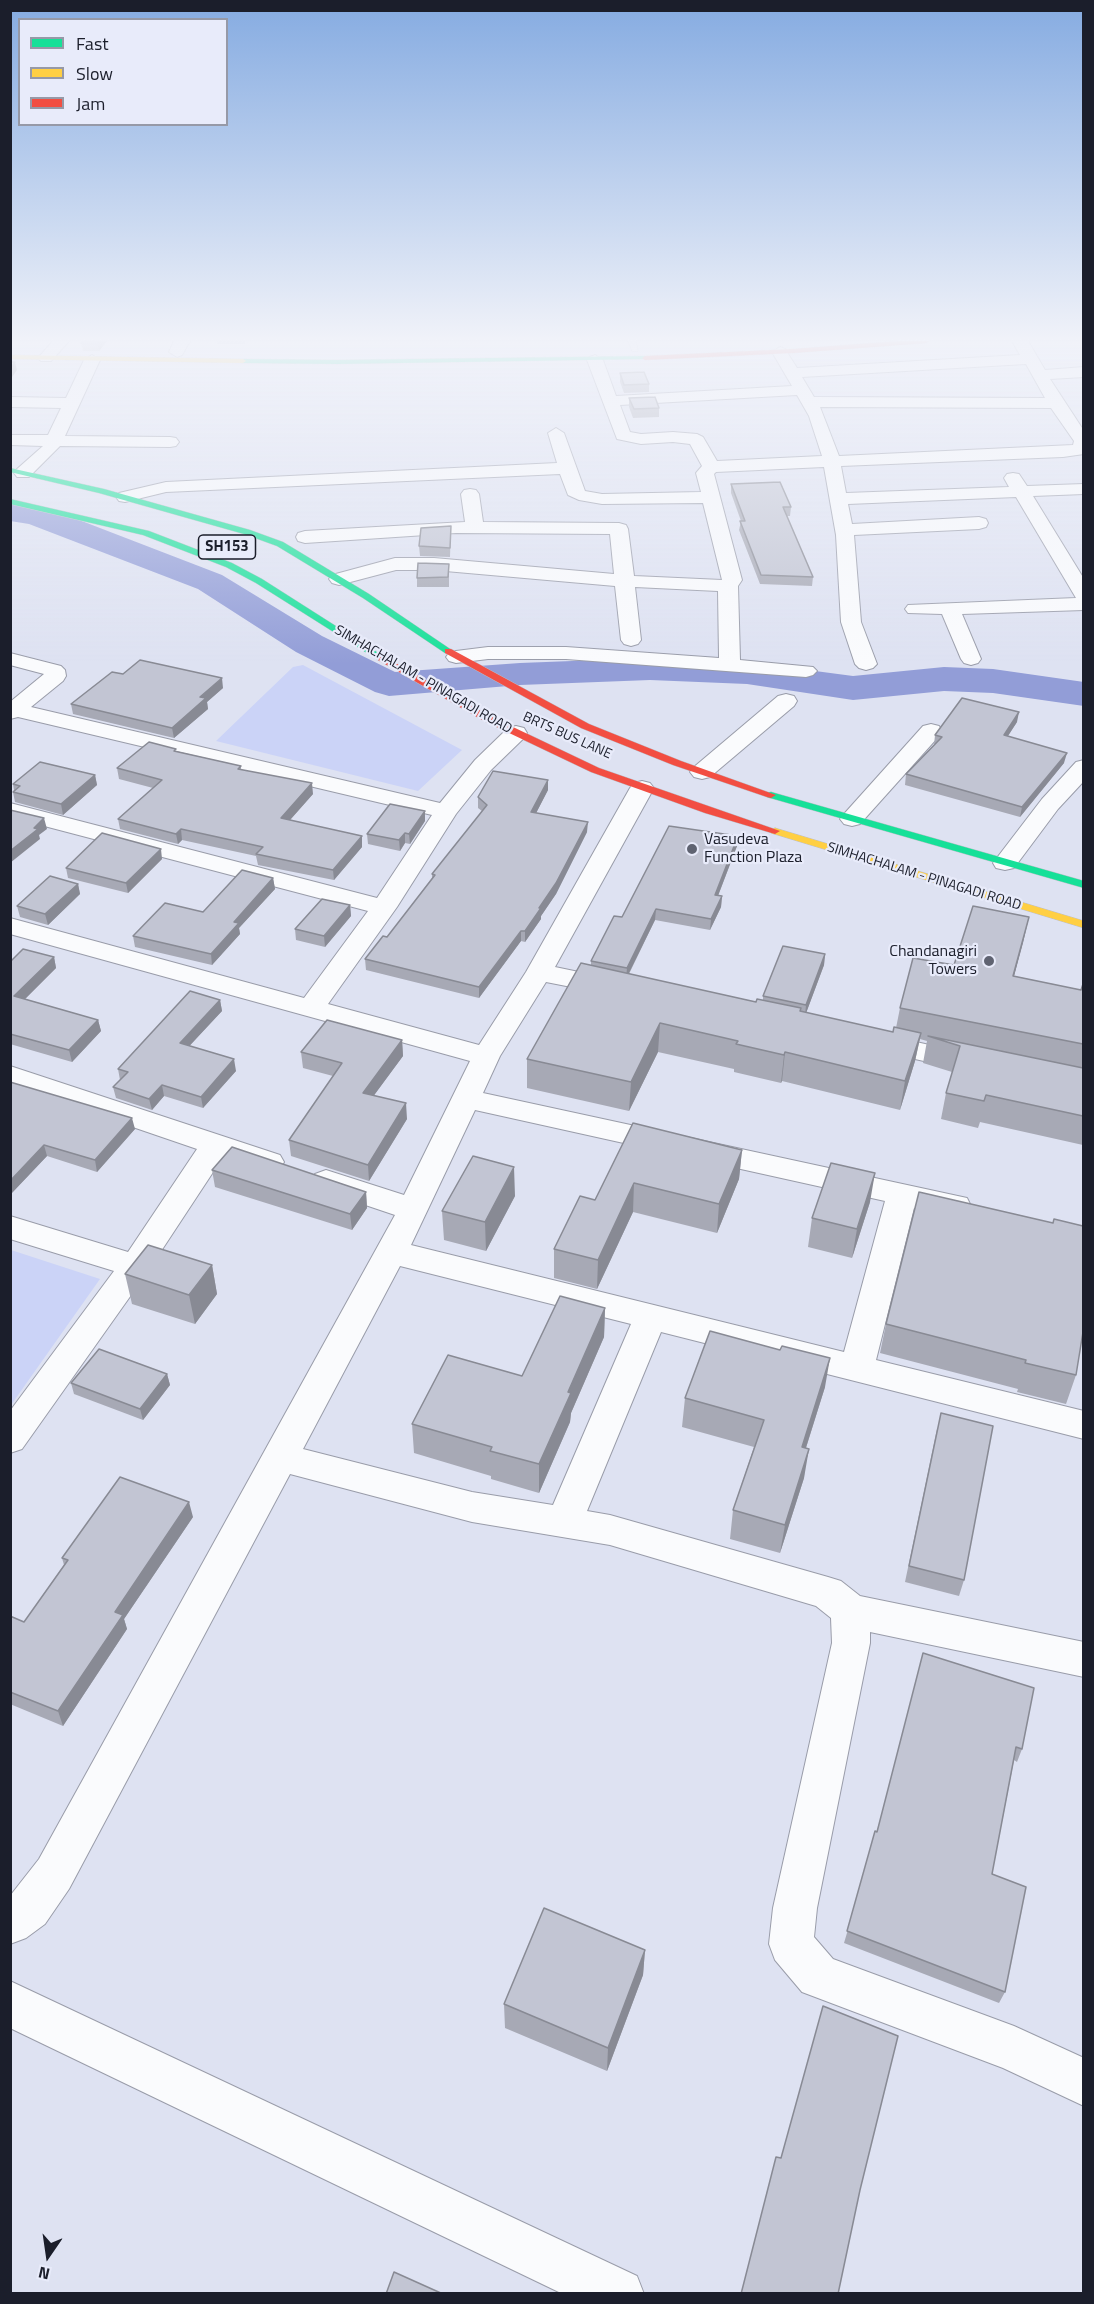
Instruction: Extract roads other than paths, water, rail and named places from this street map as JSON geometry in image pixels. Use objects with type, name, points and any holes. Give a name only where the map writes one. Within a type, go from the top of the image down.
[{"type":"main road","points":[[17,472],[124,505],[247,532],[280,544],[339,579],[456,657],[540,703],[585,726],[702,772],[852,819],[1083,885]]},
{"type":"main road","name":"SIMHACHALAM - PINAGADI ROAD","points":[[10,501],[146,533],[184,546],[259,581],[434,690],[516,733],[595,770],[720,814],[1083,925]]},
{"type":"main road","name":"SH153","points":[[124,505],[184,533]]},
{"type":"street","points":[[17,472],[49,449]]},
{"type":"street","points":[[561,449],[574,491],[579,495],[602,499],[712,497]]},
{"type":"street","points":[[701,449],[711,467]]},
{"type":"street","points":[[828,449],[844,530],[851,622],[866,664]]},
{"type":"street","points":[[730,665],[728,586],[732,580],[705,473],[711,467],[997,453],[1063,452],[1081,449]]},
{"type":"street","points":[[997,453],[1074,568],[1083,596]]},
{"type":"street","points":[[124,505],[166,487],[567,468]]},
{"type":"street","points":[[838,499],[1083,489]]},
{"type":"street","points":[[470,494],[475,527]]},
{"type":"street","points":[[621,498],[619,529],[632,640]]},
{"type":"street","points":[[844,530],[979,523]]},
{"type":"street","points":[[305,537],[475,527],[619,529]]},
{"type":"street","points":[[339,579],[395,564],[434,564],[626,581],[728,586]]},
{"type":"street","points":[[915,609],[1083,604]]},
{"type":"street","points":[[949,608],[971,660]]},
{"type":"street","points":[[456,657],[488,653],[566,653],[806,671]]},
{"type":"street","points":[[10,659],[54,670],[55,676],[13,712]]},
{"type":"street","points":[[702,772],[786,701]]},
{"type":"street","points":[[13,712],[446,812]]},
{"type":"street","points":[[852,819],[931,731]]},
{"type":"street","points":[[311,1008],[384,908],[446,812],[483,765],[516,733]]},
{"type":"street","points":[[1005,863],[1050,804],[1083,767]]},
{"type":"street","points":[[10,1922],[29,1909],[54,1874],[392,1252],[486,1056],[538,972],[642,788]]},
{"type":"street","points":[[10,810],[384,908]]},
{"type":"street","points":[[10,926],[486,1056]]},
{"type":"street","points":[[538,972],[631,991]]},
{"type":"street","points":[[852,1037],[991,1066]]},
{"type":"street","points":[[10,1076],[412,1209]]},
{"type":"street","points":[[466,1099],[981,1212]]},
{"type":"street","points":[[10,1439],[135,1266],[216,1144]]},
{"type":"street","points":[[857,1368],[902,1194]]},
{"type":"street","points":[[10,1227],[135,1266]]},
{"type":"street","points":[[392,1252],[1083,1425]]},
{"type":"street","points":[[564,1522],[651,1317]]},
{"type":"street","points":[[280,1457],[472,1507],[610,1530],[828,1593],[850,1611],[1083,1660]]},
{"type":"street","points":[[850,1611],[852,1643],[795,1908],[791,1944],[818,1976],[1014,2049],[1083,2084]]},
{"type":"street","points":[[10,2004],[619,2294]]},
{"type":"waterway","points":[[10,511],[36,515],[210,582],[309,644],[389,684],[520,674],[650,669],[747,673],[853,688],[944,679],[993,681],[1084,694]]},
{"type":"place","name":"Vasudeva Function Plaza","points":[[692,849]]},
{"type":"place","name":"Chandanagiri Towers","points":[[989,961]]}]
